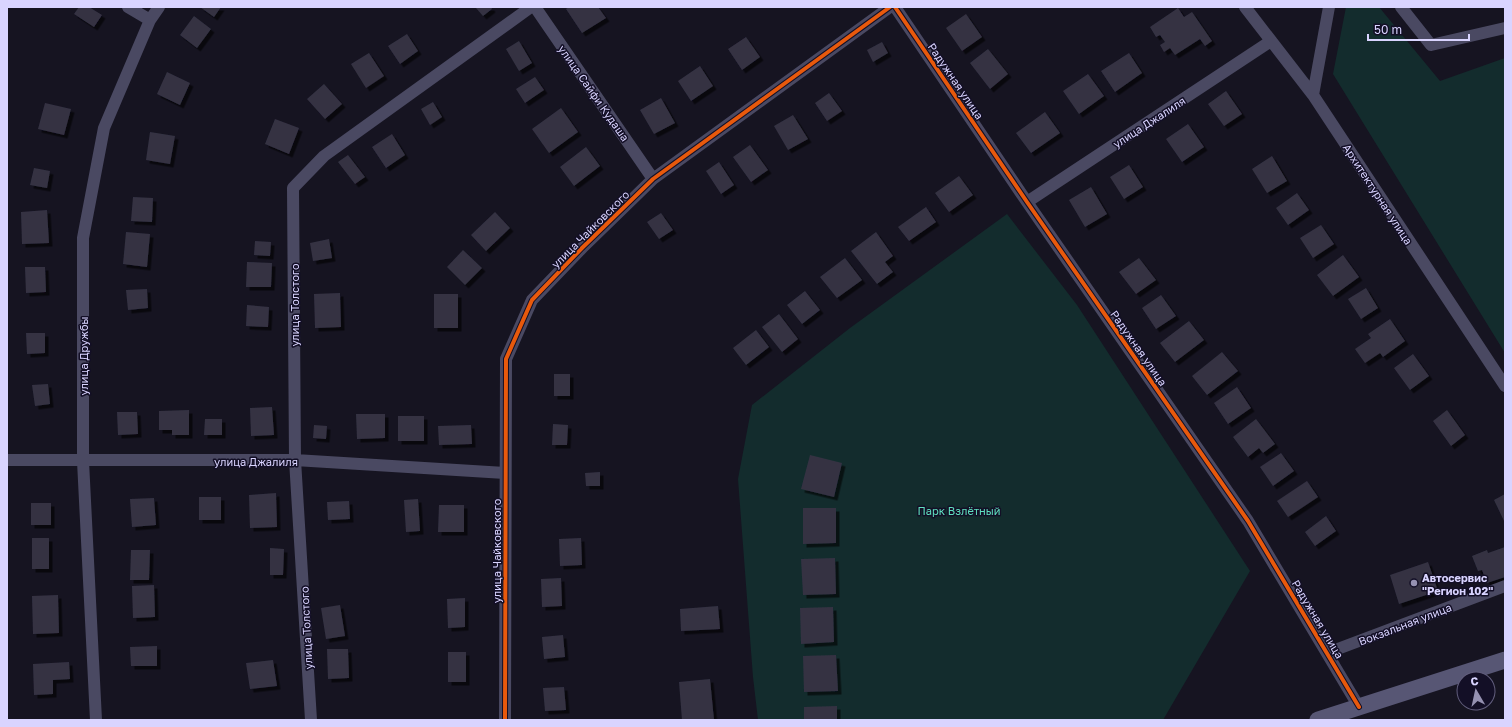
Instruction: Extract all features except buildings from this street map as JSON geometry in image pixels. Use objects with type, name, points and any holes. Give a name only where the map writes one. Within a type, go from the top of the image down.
[{"type":"main road","points":[[1318,720],[1505,660]]},
{"type":"street","points":[[128,7],[150,20]]},
{"type":"street","name":"улица Дружбы","points":[[96,720],[83,460],[83,238],[104,128],[150,20],[159,7]]},
{"type":"street","name":"улица Толстого","points":[[311,720],[296,460],[293,188],[324,156],[531,7]]},
{"type":"street","name":"улица Сайфи Кудаша","points":[[535,7],[653,179]]},
{"type":"street","name":"улица Чайковского","points":[[505,720],[506,359],[532,300],[582,248],[653,179],[890,7]]},
{"type":"street","name":"Радужная улица","points":[[895,7],[1027,202],[1248,521],[1359,706]]},
{"type":"street","name":"Архитектурная улица","points":[[1245,7],[1313,95],[1505,386]]},
{"type":"street","points":[[1313,95],[1329,7]]},
{"type":"street","points":[[1401,7],[1431,45],[1505,28]]},
{"type":"street","name":"улица Джалиля","points":[[1027,202],[1271,41]]},
{"type":"street","name":"улица Джалиля","points":[[7,460],[296,460],[505,473]]},
{"type":"street","name":"Вокзальная улица","points":[[1327,653],[1505,586]]},
{"type":"green space","points":[[1346,7],[1379,7],[1440,81],[1505,58],[1505,353],[1333,74]]},
{"type":"green space","name":"Парк Взлётный","points":[[1007,214],[1077,305],[1250,571],[1163,720],[758,720],[753,677],[738,479],[752,405],[850,328]]},
{"type":"cycle path","points":[[505,720],[506,359],[532,300],[582,248],[653,179],[890,7]]},
{"type":"cycle path","points":[[895,7],[1027,202],[1248,521],[1359,707]]},
{"type":"place","name":"Автосервис \"Регион 102\"","points":[[1414,583]]}]
